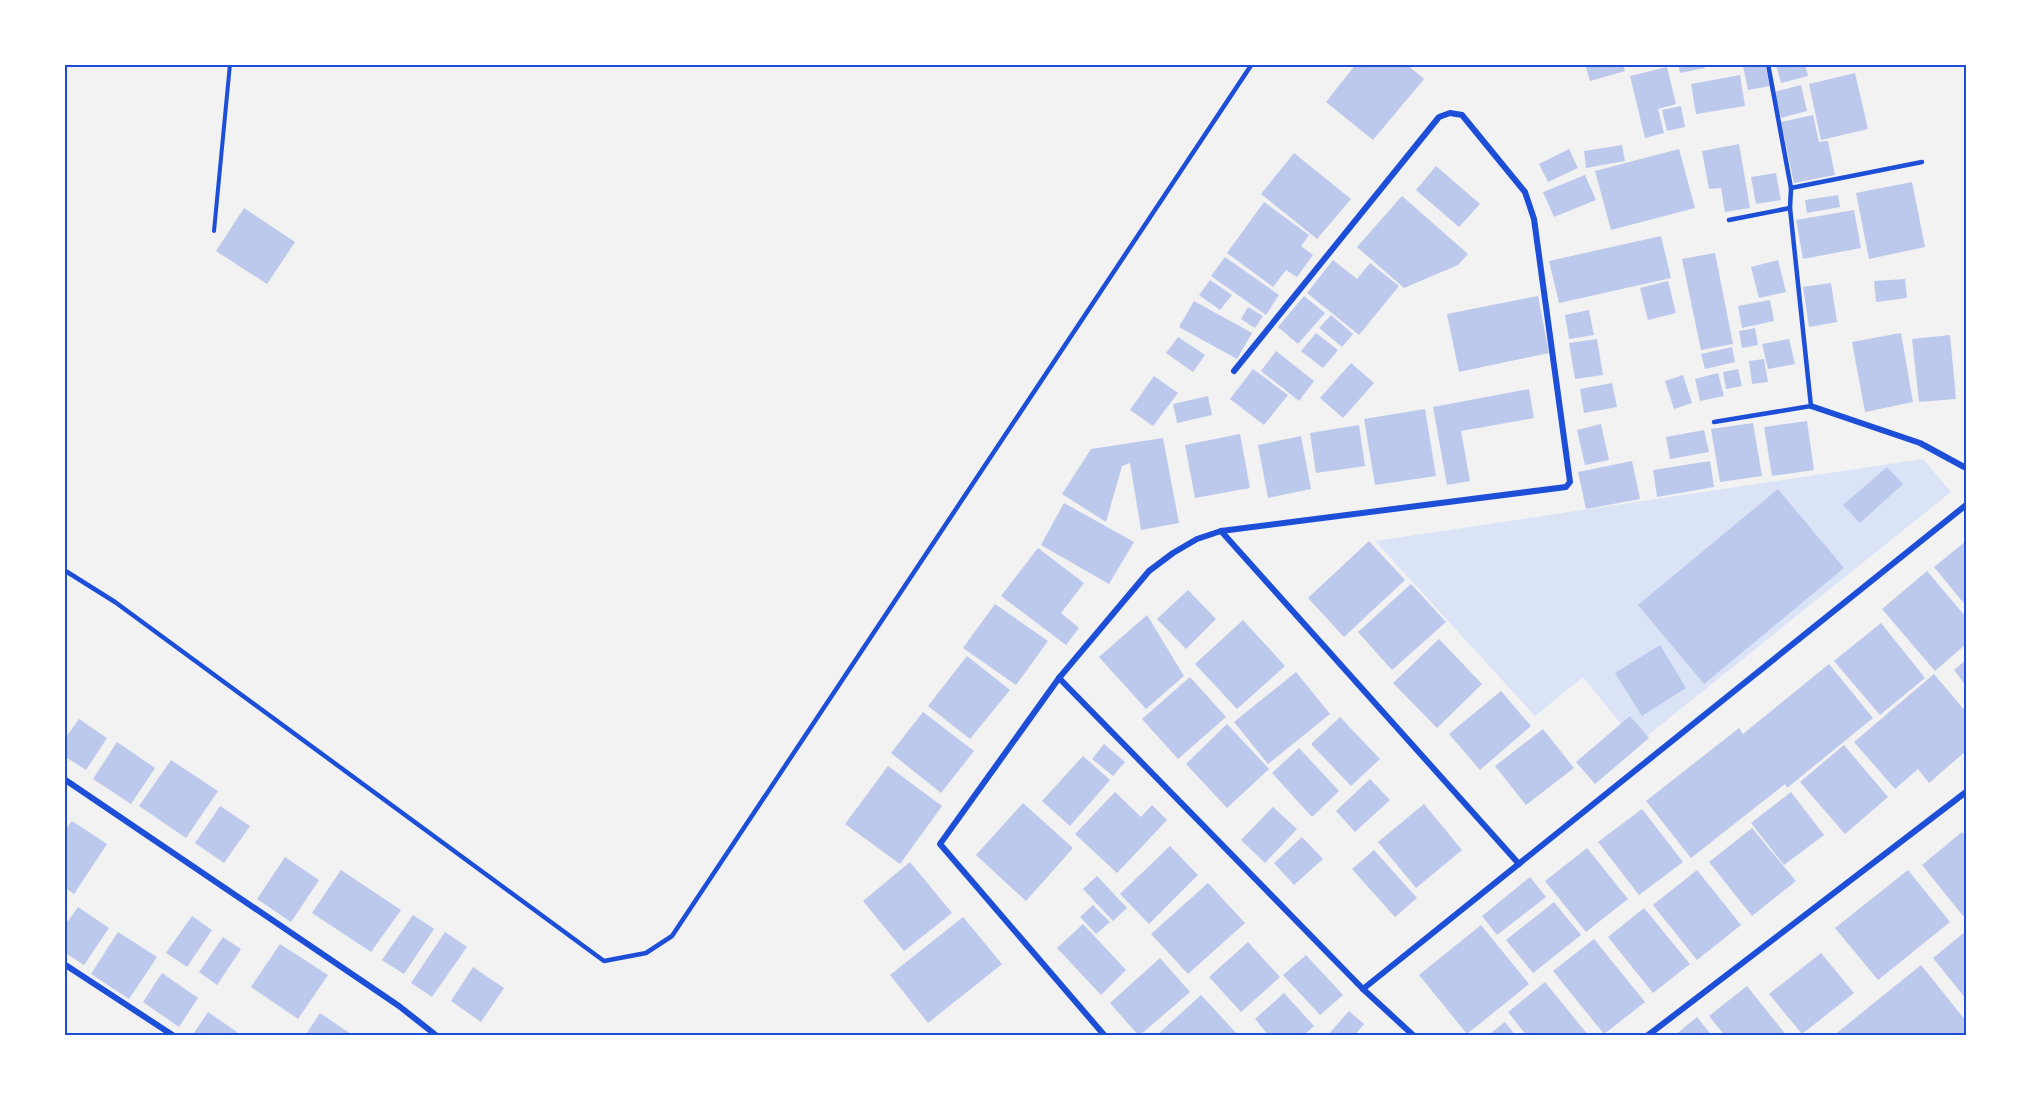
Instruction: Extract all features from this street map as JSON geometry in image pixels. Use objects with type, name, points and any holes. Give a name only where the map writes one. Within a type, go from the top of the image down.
[{"type":"street","points":[[1105,1035],[940,844],[1059,678],[1149,571],[1197,539],[1221,531],[1566,487],[1569,482],[1534,219],[1525,192],[1462,115],[1450,113],[1439,117],[1234,371]]},
{"type":"street","points":[[1811,406],[1920,443],[1966,468]]},
{"type":"street","points":[[1363,989],[1966,505]]},
{"type":"street","points":[[1221,531],[1519,864]]},
{"type":"street","points":[[1059,678],[1363,989],[1414,1035]]},
{"type":"street","points":[[64,779],[399,1006],[437,1035]]},
{"type":"street","points":[[1647,1035],[1966,792]]},
{"type":"street","points":[[64,964],[174,1035]]},
{"type":"lane","points":[[64,570],[115,602],[604,962],[646,953],[672,936],[1252,64]]},
{"type":"lane","points":[[1714,422],[1811,406],[1790,208],[1791,188],[1768,64]]},
{"type":"lane","points":[[1791,188],[1922,162]]},
{"type":"lane","points":[[1729,220],[1790,208]]},
{"type":"path","points":[[214,231],[230,64]]},
{"type":"shaded area","points":[[1923,459],[1951,492],[1637,744],[1583,677],[1535,716],[1375,541]]},
{"type":"building","points":[[1356,64],[1406,64],[1424,79],[1373,140],[1326,102]]},
{"type":"building","points":[[1585,64],[1623,64],[1625,71],[1590,81]]},
{"type":"building","points":[[1678,64],[1704,64],[1705,68],[1680,73]]},
{"type":"building","points":[[1765,64],[1770,86],[1748,90],[1743,66]]},
{"type":"building","points":[[1776,64],[1805,64],[1808,76],[1781,83]]},
{"type":"building","points":[[1667,67],[1676,104],[1658,109],[1664,133],[1645,138],[1630,76]]},
{"type":"building","points":[[1855,73],[1868,129],[1821,140],[1809,84]]},
{"type":"building","points":[[1740,75],[1745,106],[1696,114],[1691,84]]},
{"type":"building","points":[[1801,85],[1807,111],[1781,118],[1774,92]]},
{"type":"building","points":[[1681,106],[1685,127],[1667,131],[1662,110]]},
{"type":"building","points":[[1813,115],[1819,142],[1828,141],[1835,175],[1794,183],[1781,122]]},
{"type":"building","points":[[1739,144],[1750,208],[1725,212],[1721,188],[1709,189],[1702,151]]},
{"type":"building","points":[[1622,145],[1625,161],[1586,168],[1584,151]]},
{"type":"building","points":[[1569,149],[1578,168],[1548,182],[1539,164]]},
{"type":"building","points":[[1679,149],[1695,208],[1611,230],[1595,171]]},
{"type":"building","points":[[1294,153],[1351,199],[1317,239],[1261,194]]},
{"type":"building","points":[[1436,166],[1480,204],[1459,227],[1416,190]]},
{"type":"building","points":[[1776,173],[1781,200],[1756,204],[1751,177]]},
{"type":"building","points":[[1585,175],[1596,200],[1554,217],[1543,192]]},
{"type":"building","points":[[1912,182],[1925,247],[1869,259],[1856,193]]},
{"type":"building","points":[[1838,195],[1840,207],[1807,213],[1805,200]]},
{"type":"building","points":[[1402,196],[1468,254],[1458,265],[1404,288],[1357,247]]},
{"type":"building","points":[[1264,202],[1309,235],[1301,246],[1313,255],[1297,277],[1286,270],[1273,287],[1227,253]]},
{"type":"building","points":[[244,208],[295,242],[267,284],[216,251]]},
{"type":"building","points":[[1854,210],[1861,248],[1803,259],[1796,220]]},
{"type":"building","points":[[1661,236],[1671,278],[1559,303],[1549,261]]},
{"type":"building","points":[[1715,253],[1733,344],[1701,350],[1682,259]]},
{"type":"building","points":[[1225,257],[1279,295],[1266,315],[1211,276]]},
{"type":"building","points":[[1333,260],[1357,279],[1370,263],[1399,286],[1359,335],[1307,293]]},
{"type":"building","points":[[1778,260],[1786,292],[1759,298],[1751,267]]},
{"type":"building","points":[[1905,279],[1907,298],[1876,302],[1874,281]]},
{"type":"building","points":[[1210,280],[1232,295],[1220,310],[1199,295]]},
{"type":"building","points":[[1668,281],[1676,313],[1648,320],[1640,288]]},
{"type":"building","points":[[1831,283],[1837,322],[1809,327],[1803,287]]},
{"type":"building","points":[[1304,296],[1325,313],[1298,344],[1278,327]]},
{"type":"building","points":[[1538,296],[1549,353],[1459,372],[1447,314]]},
{"type":"building","points":[[1770,300],[1774,321],[1742,328],[1738,306]]},
{"type":"building","points":[[1194,301],[1252,333],[1237,359],[1179,327]]},
{"type":"building","points":[[1248,307],[1263,316],[1255,328],[1241,319]]},
{"type":"building","points":[[1589,310],[1594,335],[1569,339],[1565,315]]},
{"type":"building","points":[[1331,315],[1353,334],[1342,347],[1319,328]]},
{"type":"building","points":[[1755,328],[1758,345],[1742,348],[1739,331]]},
{"type":"building","points":[[1316,333],[1338,350],[1323,368],[1301,351]]},
{"type":"building","points":[[1901,333],[1913,402],[1865,412],[1852,342]]},
{"type":"building","points":[[1950,335],[1956,399],[1919,402],[1912,339]]},
{"type":"building","points":[[1178,337],[1205,355],[1193,372],[1166,353]]},
{"type":"building","points":[[1597,339],[1603,375],[1575,379],[1569,343]]},
{"type":"building","points":[[1789,339],[1795,364],[1768,369],[1762,344]]},
{"type":"building","points":[[1732,347],[1735,362],[1705,369],[1701,354]]},
{"type":"building","points":[[1276,351],[1314,381],[1299,401],[1261,371]]},
{"type":"building","points":[[1764,359],[1768,382],[1752,384],[1749,361]]},
{"type":"building","points":[[1351,363],[1374,383],[1343,418],[1320,398]]},
{"type":"building","points":[[1253,369],[1288,395],[1264,425],[1230,399]]},
{"type":"building","points":[[1738,369],[1742,386],[1726,389],[1723,372]]},
{"type":"building","points":[[1718,373],[1724,396],[1700,401],[1695,379]]},
{"type":"building","points":[[1683,375],[1692,403],[1674,409],[1665,381]]},
{"type":"building","points":[[1154,376],[1178,393],[1153,426],[1130,410]]},
{"type":"building","points":[[1612,383],[1617,407],[1584,413],[1580,389]]},
{"type":"building","points":[[1529,389],[1534,418],[1461,431],[1470,481],[1447,485],[1433,407]]},
{"type":"building","points":[[1208,396],[1212,415],[1177,423],[1173,404]]},
{"type":"building","points":[[1425,409],[1436,476],[1375,485],[1364,419]]},
{"type":"building","points":[[1807,421],[1814,470],[1772,476],[1764,427]]},
{"type":"building","points":[[1753,423],[1762,476],[1720,482],[1711,429]]},
{"type":"building","points":[[1601,424],[1609,460],[1585,465],[1577,430]]},
{"type":"building","points":[[1359,425],[1365,466],[1316,473],[1310,433]]},
{"type":"building","points":[[1704,430],[1709,452],[1670,459],[1666,437]]},
{"type":"building","points":[[1240,434],[1250,488],[1195,498],[1185,445]]},
{"type":"building","points":[[1301,436],[1311,489],[1268,498],[1258,445]]},
{"type":"building","points":[[1163,438],[1179,523],[1141,530],[1130,463],[1122,466],[1106,522],[1062,494],[1091,449]]},
{"type":"building","points":[[1632,461],[1640,499],[1586,509],[1578,472]]},
{"type":"building","points":[[1710,461],[1714,487],[1657,497],[1653,470]]},
{"type":"building","points":[[1887,467],[1903,484],[1860,523],[1843,505]]},
{"type":"building","points":[[1778,489],[1844,568],[1704,684],[1638,605]]},
{"type":"building","points":[[1064,503],[1134,542],[1109,584],[1041,545]]},
{"type":"building","points":[[1369,541],[1405,580],[1344,637],[1308,598]]},
{"type":"building","points":[[1966,541],[1966,606],[1934,567]]},
{"type":"building","points":[[1038,548],[1084,583],[1061,613],[1079,628],[1066,645],[1001,596]]},
{"type":"building","points":[[1927,571],[1966,617],[1966,644],[1935,671],[1882,609]]},
{"type":"building","points":[[1411,584],[1446,622],[1392,670],[1358,632]]},
{"type":"building","points":[[1188,590],[1216,619],[1186,649],[1157,619]]},
{"type":"building","points":[[995,604],[1048,641],[1016,685],[963,648]]},
{"type":"building","points":[[1147,615],[1184,676],[1146,709],[1099,657]]},
{"type":"building","points":[[1243,620],[1285,666],[1237,709],[1195,664]]},
{"type":"building","points":[[1881,623],[1925,678],[1880,715],[1834,661]]},
{"type":"building","points":[[1439,639],[1482,684],[1437,728],[1393,683]]},
{"type":"building","points":[[1660,645],[1686,688],[1642,716],[1615,673]]},
{"type":"building","points":[[967,656],[1010,690],[970,739],[928,706]]},
{"type":"building","points":[[1966,660],[1966,686],[1954,670]]},
{"type":"building","points":[[1829,664],[1873,718],[1787,788],[1785,784],[1691,858],[1646,801],[1739,728],[1743,734]]},
{"type":"building","points":[[1296,672],[1330,714],[1268,764],[1234,722]]},
{"type":"building","points":[[1934,674],[1966,712],[1966,751],[1929,783],[1918,769],[1895,789],[1854,742]]},
{"type":"building","points":[[1190,677],[1226,717],[1178,759],[1142,719]]},
{"type":"building","points":[[1501,691],[1531,726],[1480,770],[1449,734]]},
{"type":"building","points":[[923,712],[974,751],[941,793],[891,753]]},
{"type":"building","points":[[1630,716],[1649,738],[1595,784],[1576,762]]},
{"type":"building","points":[[1340,717],[1380,759],[1351,786],[1311,744]]},
{"type":"building","points":[[79,719],[107,738],[86,770],[64,756],[64,740]]},
{"type":"building","points":[[1227,724],[1269,769],[1227,808],[1186,764]]},
{"type":"building","points":[[1543,729],[1574,768],[1526,805],[1495,766]]},
{"type":"building","points":[[117,742],[155,768],[131,804],[93,779]]},
{"type":"building","points":[[1104,744],[1125,762],[1113,776],[1092,759]]},
{"type":"building","points":[[1844,745],[1888,797],[1845,834],[1800,782]]},
{"type":"building","points":[[1299,748],[1339,791],[1312,817],[1272,773]]},
{"type":"building","points":[[1083,756],[1110,780],[1070,826],[1042,801]]},
{"type":"building","points":[[171,760],[218,791],[186,838],[139,806]]},
{"type":"building","points":[[888,766],[942,806],[900,864],[845,824]]},
{"type":"building","points":[[1370,779],[1390,800],[1355,832],[1336,811]]},
{"type":"building","points":[[1115,792],[1141,817],[1152,805],[1167,820],[1117,873],[1075,834]]},
{"type":"building","points":[[1791,792],[1824,835],[1784,865],[1751,823]]},
{"type":"building","points":[[1023,803],[1073,848],[1026,901],[976,855]]},
{"type":"building","points":[[1424,804],[1462,850],[1416,888],[1378,842]]},
{"type":"building","points":[[220,806],[250,826],[224,863],[195,843]]},
{"type":"building","points":[[1273,807],[1297,829],[1265,863],[1241,840]]},
{"type":"building","points":[[1642,809],[1683,862],[1639,895],[1598,842]]},
{"type":"building","points":[[72,821],[107,844],[74,894],[64,887],[64,832]]},
{"type":"building","points":[[1752,828],[1796,881],[1752,916],[1709,862]]},
{"type":"building","points":[[1962,832],[1966,837],[1966,913],[1963,916],[1922,865]]},
{"type":"building","points":[[1302,837],[1323,859],[1294,885],[1274,863]]},
{"type":"building","points":[[1170,846],[1198,875],[1149,924],[1120,894]]},
{"type":"building","points":[[1587,848],[1628,899],[1586,932],[1545,881]]},
{"type":"building","points":[[1374,850],[1417,898],[1395,917],[1352,869]]},
{"type":"building","points":[[285,857],[319,880],[291,922],[257,899]]},
{"type":"building","points":[[910,862],[952,913],[904,951],[863,901]]},
{"type":"building","points":[[341,870],[401,910],[371,952],[312,913]]},
{"type":"building","points":[[1697,870],[1741,925],[1697,960],[1653,905]]},
{"type":"building","points":[[1908,870],[1950,922],[1878,980],[1835,928]]},
{"type":"building","points":[[1097,876],[1127,908],[1113,921],[1083,889]]},
{"type":"building","points":[[1530,877],[1546,897],[1497,935],[1482,916]]},
{"type":"building","points":[[1208,883],[1245,923],[1188,974],[1151,934]]},
{"type":"building","points":[[1554,902],[1581,935],[1533,973],[1506,940]]},
{"type":"building","points":[[1093,905],[1110,922],[1096,934],[1080,917]]},
{"type":"building","points":[[78,907],[109,928],[84,965],[64,952],[64,927]]},
{"type":"building","points":[[1644,908],[1690,964],[1653,993],[1608,937]]},
{"type":"building","points":[[413,915],[434,929],[404,974],[382,960]]},
{"type":"building","points":[[192,916],[212,930],[187,967],[166,953]]},
{"type":"building","points":[[963,917],[1002,964],[928,1023],[890,975]]},
{"type":"building","points":[[1083,924],[1126,970],[1101,995],[1057,948]]},
{"type":"building","points":[[1481,925],[1529,984],[1467,1034],[1419,975]]},
{"type":"building","points":[[1966,931],[1966,999],[1933,958]]},
{"type":"building","points":[[118,932],[157,957],[129,999],[91,974]]},
{"type":"building","points":[[445,932],[467,947],[432,997],[411,983]]},
{"type":"building","points":[[223,937],[241,949],[217,985],[199,972]]},
{"type":"building","points":[[1594,939],[1645,1002],[1604,1034],[1553,971]]},
{"type":"building","points":[[1248,942],[1280,977],[1241,1012],[1209,977]]},
{"type":"building","points":[[280,944],[328,975],[298,1019],[251,987]]},
{"type":"building","points":[[1821,953],[1854,993],[1802,1034],[1769,994]]},
{"type":"building","points":[[1306,955],[1343,995],[1320,1015],[1283,975]]},
{"type":"building","points":[[1160,958],[1190,992],[1139,1036],[1110,1003]]},
{"type":"building","points":[[1921,965],[1966,1021],[1966,1032],[1963,1036],[1833,1036]]},
{"type":"building","points":[[473,967],[504,988],[481,1022],[451,1001]]},
{"type":"building","points":[[162,973],[198,998],[179,1027],[143,1002]]},
{"type":"building","points":[[1545,982],[1589,1036],[1527,1036],[1508,1012]]},
{"type":"building","points":[[1747,986],[1787,1036],[1725,1036],[1709,1016]]},
{"type":"building","points":[[1284,993],[1314,1026],[1303,1036],[1269,1036],[1255,1019]]},
{"type":"building","points":[[1201,995],[1239,1036],[1156,1036]]},
{"type":"building","points":[[1349,1011],[1364,1024],[1354,1036],[1327,1036]]},
{"type":"building","points":[[208,1012],[237,1032],[235,1036],[192,1036]]},
{"type":"building","points":[[320,1013],[354,1036],[305,1036]]},
{"type":"building","points":[[1697,1017],[1712,1036],[1674,1036]]},
{"type":"building","points":[[1505,1022],[1516,1036],[1487,1036]]}]
